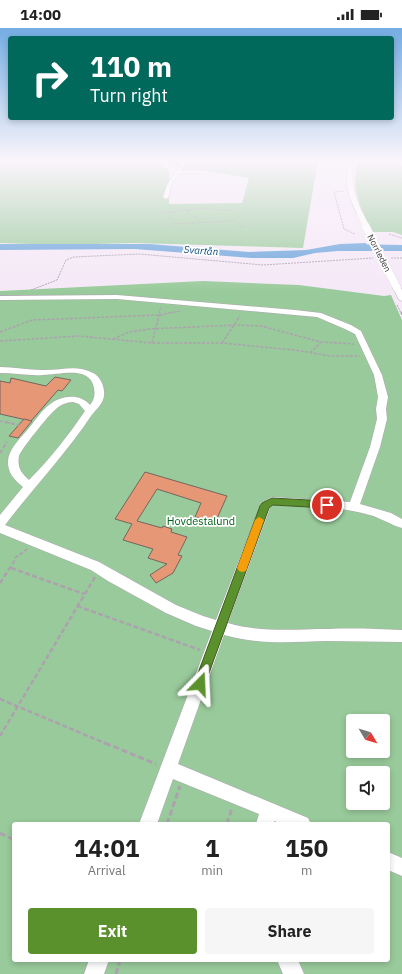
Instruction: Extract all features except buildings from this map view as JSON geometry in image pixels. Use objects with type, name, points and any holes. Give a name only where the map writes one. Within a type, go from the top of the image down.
[{"type":"main road","name":"Norrleden","points":[[356,204],[402,298]]},
{"type":"street","points":[[0,298],[117,297],[191,302],[318,315],[334,320],[353,330],[358,333],[370,355],[378,375],[383,397],[381,409],[382,419],[375,447],[354,506]]},
{"type":"street","points":[[0,523],[29,486],[49,466],[70,440],[97,403],[100,395],[100,387],[97,380],[83,371],[42,373],[16,370],[1,371]]},
{"type":"street","points":[[29,486],[16,475],[13,464],[14,453],[52,407],[58,402],[67,399],[80,400],[86,404],[90,411]]},
{"type":"street","points":[[149,822],[265,506],[269,502],[354,506],[379,514],[402,524]]},
{"type":"street","points":[[0,528],[96,566],[112,577],[171,609],[201,622],[244,634],[276,637],[329,635],[402,636]]},
{"type":"street","points":[[168,769],[184,774],[267,817],[292,822]]},
{"type":"street","points":[[390,862],[402,867]]},
{"type":"street","points":[[94,974],[98,962]]},
{"type":"street","points":[[288,962],[294,974]]},
{"type":"path","points":[[337,204],[344,229],[355,234]]},
{"type":"path","points":[[162,214],[172,211],[200,208],[234,211]]},
{"type":"path","points":[[188,210],[188,213],[192,216],[204,221]]},
{"type":"path","points":[[171,224],[204,221],[235,221],[244,228]]},
{"type":"path","points":[[389,234],[402,238]]},
{"type":"path","points":[[21,298],[28,292],[57,280],[66,260],[80,256],[139,254],[274,265],[350,258],[379,258]]},
{"type":"path","points":[[386,258],[402,258]]},
{"type":"path","points":[[152,343],[160,315],[162,300]]},
{"type":"path","points":[[0,332],[32,320],[177,313],[188,308],[191,302]]},
{"type":"path","points":[[222,343],[245,308]]},
{"type":"path","points":[[113,339],[129,332],[234,325],[261,326],[321,342],[363,344]]},
{"type":"path","points":[[0,341],[79,336],[152,343],[222,343],[294,350],[342,357],[370,355]]},
{"type":"path","points":[[310,353],[321,342]]},
{"type":"path","points":[[0,421],[19,425]]},
{"type":"path","points":[[0,453],[6,442]]},
{"type":"path","points":[[0,583],[11,568],[15,558],[35,542]]},
{"type":"path","points":[[11,568],[84,594]]},
{"type":"path","points":[[0,736],[100,569]]},
{"type":"path","points":[[78,606],[211,654]]},
{"type":"path","points":[[0,699],[168,769]]},
{"type":"path","points":[[168,822],[184,774]]},
{"type":"path","points":[[0,833],[12,839]]},
{"type":"path","points":[[116,974],[119,962]]},
{"type":"green space","points":[[0,204],[310,204],[303,248],[133,243],[60,245],[0,243]]},
{"type":"green space","points":[[360,204],[402,204],[402,235],[393,232],[373,232]]},
{"type":"green space","name":"Hovdestalund","points":[[203,281],[299,285],[384,296],[391,295],[402,320],[402,974],[0,974],[0,291]]},
{"type":"water","points":[[366,243],[369,250],[315,253],[293,258],[252,258],[135,249],[0,250],[0,244],[150,244],[249,252],[306,250],[340,244]]},
{"type":"waterway","name":"Svartån","points":[[340,248],[402,248]]},
{"type":"slow traffic","points":[[242,568],[259,520]]},
{"type":"route","points":[[200,684],[265,506],[272,501],[327,505]]}]
